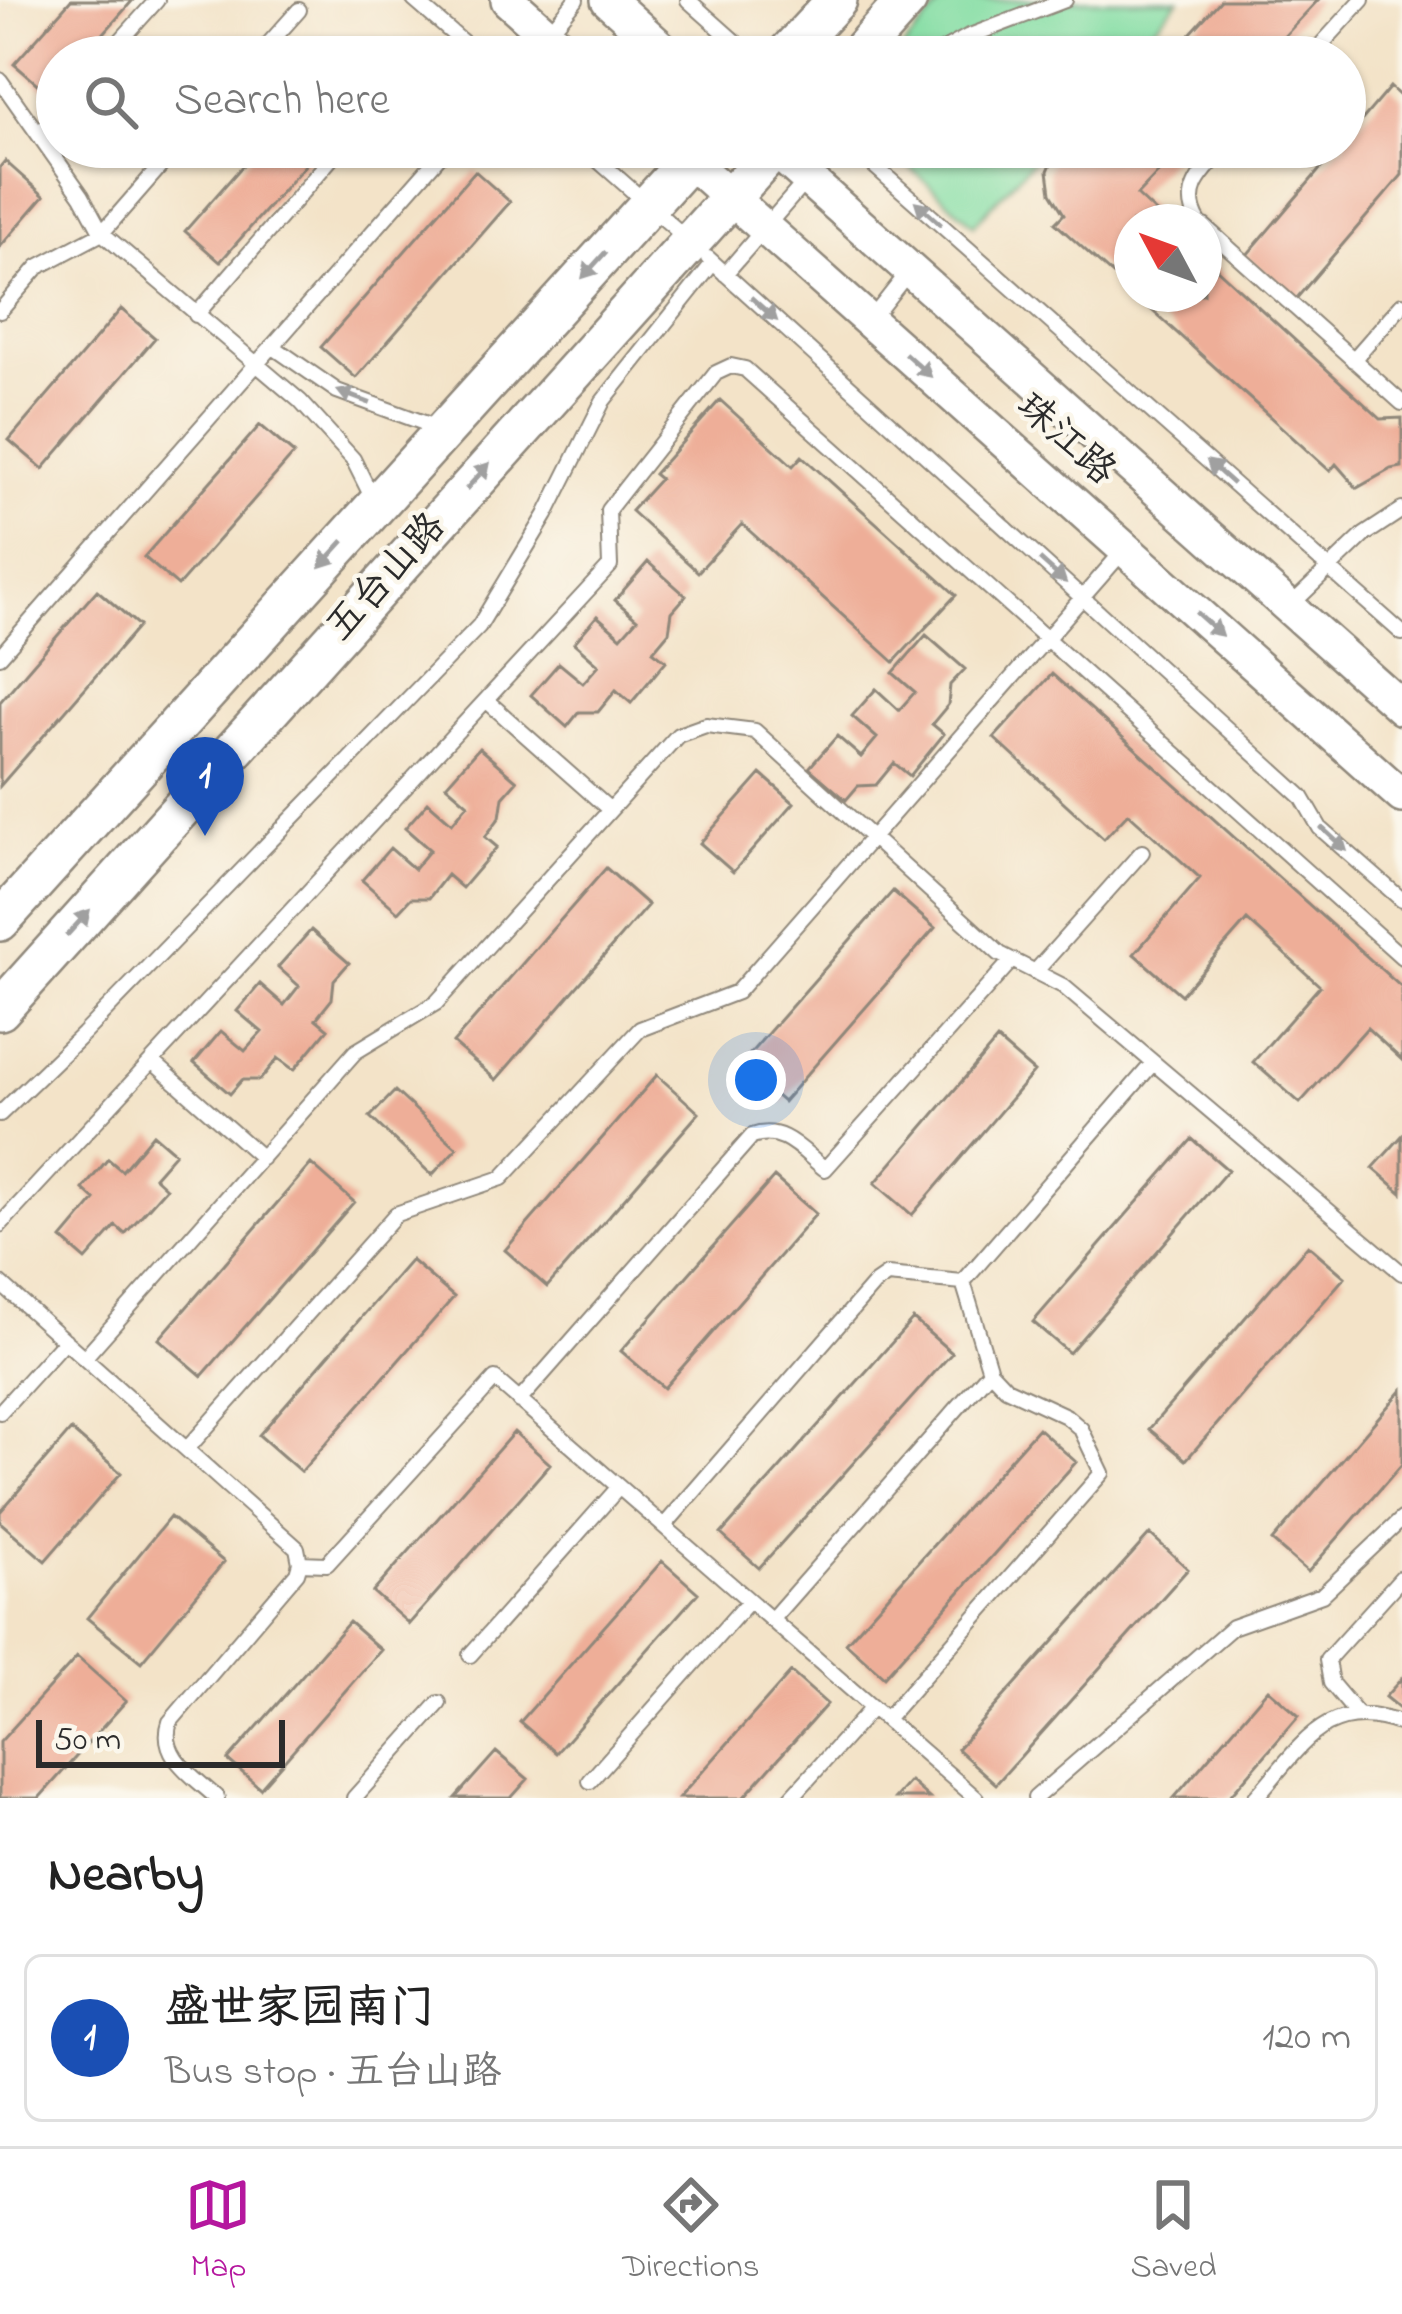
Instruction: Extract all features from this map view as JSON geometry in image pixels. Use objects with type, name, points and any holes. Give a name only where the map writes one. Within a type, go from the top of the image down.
[{"type":"main road","points":[[804,36],[837,0]]},
{"type":"main road","points":[[875,36],[907,0]]},
{"type":"main road","name":"五台山路","points":[[0,921],[649,205],[676,168]]},
{"type":"main road","name":"五台山路","points":[[0,1010],[709,259],[729,197],[756,168]]},
{"type":"street","points":[[508,0],[549,36]]},
{"type":"street","points":[[608,0],[648,36]]},
{"type":"street","name":"珠江路","points":[[703,168],[729,197],[1402,796]]},
{"type":"street","name":"珠江路","points":[[796,168],[1402,708]]},
{"type":"lane","points":[[125,36],[157,0]]},
{"type":"lane","points":[[414,0],[456,36]]},
{"type":"lane","points":[[563,36],[576,0]]},
{"type":"lane","points":[[688,0],[728,36]]},
{"type":"lane","points":[[972,36],[1065,0]]},
{"type":"lane","points":[[1330,36],[1363,0]]},
{"type":"lane","points":[[276,36],[299,10]]},
{"type":"lane","points":[[0,80],[36,128]]},
{"type":"lane","points":[[62,168],[102,232],[300,400],[353,459],[376,506]]},
{"type":"lane","points":[[0,311],[38,267],[102,232],[159,168]]},
{"type":"lane","points":[[196,315],[323,168]]},
{"type":"lane","points":[[0,656],[429,168]]},
{"type":"lane","points":[[607,168],[1302,797],[1320,828],[1402,900]]},
{"type":"lane","points":[[0,1114],[479,626],[546,515],[603,401],[709,259],[765,228],[818,168]]},
{"type":"lane","points":[[877,168],[1402,633]]},
{"type":"lane","points":[[1193,204],[1195,181],[1207,168]]},
{"type":"lane","points":[[1222,242],[1402,403]]},
{"type":"lane","points":[[869,322],[910,270]]},
{"type":"lane","points":[[1352,360],[1402,304]]},
{"type":"lane","points":[[272,346],[337,391],[444,430]]},
{"type":"lane","points":[[0,1225],[610,566],[608,510],[716,373],[731,366],[746,369],[1402,957]]},
{"type":"lane","points":[[1289,608],[1364,535],[1402,510]]},
{"type":"lane","points":[[187,1449],[396,1214],[502,1178],[640,1029],[737,992],[1125,549]]},
{"type":"lane","points":[[486,700],[610,810]]},
{"type":"lane","points":[[84,1358],[356,1052],[436,1003],[678,735],[706,725],[754,731],[1000,954],[1064,986],[1402,1274]]},
{"type":"lane","points":[[1035,972],[1142,852]]},
{"type":"lane","points":[[519,1401],[752,1136],[768,1130],[780,1132],[825,1169],[1012,960]]},
{"type":"lane","points":[[152,1061],[262,1158]]},
{"type":"lane","points":[[963,1282],[1154,1063]]},
{"type":"lane","points":[[664,1526],[874,1284],[887,1275],[963,1282]]},
{"type":"lane","points":[[886,1719],[1102,1473],[1081,1429],[1066,1416],[1006,1388],[990,1372],[963,1282]]},
{"type":"lane","points":[[0,1283],[297,1548],[297,1573],[170,1722],[167,1746],[217,1798]]},
{"type":"lane","points":[[0,1412],[65,1340]]},
{"type":"lane","points":[[771,1620],[990,1372]]},
{"type":"lane","points":[[300,1564],[326,1564],[494,1379],[976,1798]]},
{"type":"lane","points":[[470,1654],[619,1487]]},
{"type":"lane","points":[[1035,1798],[1232,1627],[1322,1595],[1402,1520]]},
{"type":"lane","points":[[1358,1715],[1331,1683],[1327,1660],[1402,1577]]},
{"type":"lane","points":[[590,1780],[749,1600]]},
{"type":"lane","points":[[354,1798],[439,1703]]},
{"type":"lane","points":[[791,1798],[872,1708]]},
{"type":"lane","points":[[1255,1798],[1312,1734],[1339,1718],[1372,1713],[1402,1724]]},
{"type":"green space","points":[[945,0],[1179,0],[1146,36],[913,36]]},
{"type":"green space","points":[[910,168],[1026,168],[974,225]]},
{"type":"building","points":[[71,0],[133,0],[101,36],[39,36]]},
{"type":"building","points":[[1221,0],[1318,0],[1285,36],[1188,36]]},
{"type":"building","points":[[36,39],[36,83],[14,64]]},
{"type":"building","points":[[1390,87],[1402,98],[1402,175],[1296,299],[1246,256],[1321,168],[1366,168],[1366,115]]},
{"type":"building","points":[[5,161],[44,196],[0,247],[0,167]]},
{"type":"building","points":[[240,168],[303,168],[220,262],[185,231]]},
{"type":"building","points":[[1049,168],[1163,168],[1137,195],[1147,204],[1114,204],[1114,276],[1055,223],[1064,214],[1051,193]]},
{"type":"building","points":[[475,171],[510,202],[356,378],[321,347]]},
{"type":"building","points":[[1222,273],[1381,419],[1402,418],[1402,467],[1357,488],[1336,464],[1330,471],[1154,312],[1222,312]]},
{"type":"building","points":[[121,309],[155,338],[43,469],[9,440]]},
{"type":"building","points":[[720,400],[793,466],[802,456],[956,595],[894,662],[742,524],[698,572],[631,511],[660,479],[654,474]]},
{"type":"building","points":[[260,425],[294,454],[178,586],[144,557]]},
{"type":"building","points":[[648,562],[686,596],[672,612],[669,632],[653,651],[666,661],[631,703],[616,690],[598,712],[579,712],[567,727],[531,695],[559,663],[583,683],[599,665],[574,643],[597,616],[621,637],[637,619],[615,600]]},
{"type":"building","points":[[97,590],[139,626],[0,786],[0,702]]},
{"type":"building","points":[[926,635],[965,669],[950,685],[948,705],[932,724],[944,734],[910,776],[894,763],[876,785],[858,786],[846,800],[809,768],[837,736],[861,757],[877,738],[852,716],[876,689],[899,710],[915,692],[893,673]]},
{"type":"building","points":[[1052,674],[1402,988],[1402,1060],[1367,1028],[1300,1103],[1253,1062],[1320,986],[1247,920],[1181,995],[1134,954],[1200,878],[1128,813],[1104,839],[994,738]]},
{"type":"building","points":[[479,748],[517,781],[503,797],[500,817],[485,837],[497,847],[462,888],[447,875],[429,898],[411,898],[398,912],[362,880],[390,848],[414,869],[430,850],[405,828],[428,802],[452,823],[468,804],[446,785]]},
{"type":"building","points":[[761,774],[794,803],[733,872],[700,843]]},
{"type":"building","points":[[606,868],[648,905],[496,1080],[453,1043]]},
{"type":"building","points":[[893,891],[935,928],[783,1102],[740,1065]]},
{"type":"building","points":[[311,930],[349,963],[334,980],[332,999],[316,1019],[328,1029],[294,1070],[278,1058],[260,1080],[242,1080],[230,1094],[194,1063],[221,1031],[245,1051],[262,1032],[237,1011],[260,984],[284,1005],[299,986],[278,967]]},
{"type":"building","points":[[997,1040],[1034,1072],[912,1215],[875,1183]]},
{"type":"building","points":[[657,1075],[699,1113],[547,1287],[505,1250]]},
{"type":"building","points":[[395,1091],[457,1148],[432,1175],[370,1117]]},
{"type":"building","points":[[153,1134],[175,1153],[154,1177],[166,1188],[125,1234],[116,1226],[86,1260],[62,1239],[95,1200],[83,1189],[108,1159],[122,1171]]},
{"type":"building","points":[[1402,1136],[1402,1193],[1373,1168]]},
{"type":"building","points":[[1192,1139],[1228,1170],[1069,1353],[1033,1322]]},
{"type":"building","points":[[311,1164],[354,1202],[202,1376],[159,1339]]},
{"type":"building","points":[[774,1177],[816,1214],[664,1388],[621,1351]]},
{"type":"building","points":[[1308,1245],[1345,1277],[1186,1460],[1149,1429]]},
{"type":"building","points":[[411,1260],[454,1297],[301,1472],[259,1435]]},
{"type":"building","points":[[913,1319],[952,1353],[759,1568],[721,1534]]},
{"type":"building","points":[[1402,1390],[1402,1464],[1308,1572],[1272,1541]]},
{"type":"building","points":[[1038,1428],[1076,1462],[884,1677],[846,1643]]},
{"type":"building","points":[[71,1430],[121,1473],[45,1561],[0,1522],[0,1512]]},
{"type":"building","points":[[514,1432],[550,1464],[409,1624],[373,1592]]},
{"type":"building","points":[[170,1517],[224,1562],[141,1662],[87,1618]]},
{"type":"building","points":[[1150,1534],[1188,1569],[996,1784],[957,1749]]},
{"type":"building","points":[[662,1561],[698,1593],[556,1753],[520,1722]]},
{"type":"building","points":[[349,1622],[381,1650],[260,1788],[228,1760]]},
{"type":"building","points":[[77,1657],[126,1701],[39,1798],[0,1798],[0,1742]]},
{"type":"building","points":[[791,1672],[827,1704],[743,1798],[679,1798]]},
{"type":"building","points":[[1402,1678],[1402,1711],[1385,1697]]},
{"type":"building","points":[[1268,1689],[1299,1716],[1228,1798],[1174,1798]]},
{"type":"building","points":[[496,1752],[528,1779],[511,1798],[455,1798]]},
{"type":"building","points":[[910,1781],[929,1798],[895,1798]]},
{"type":"place","name":"盛世家园南门","points":[[205,836]]}]
